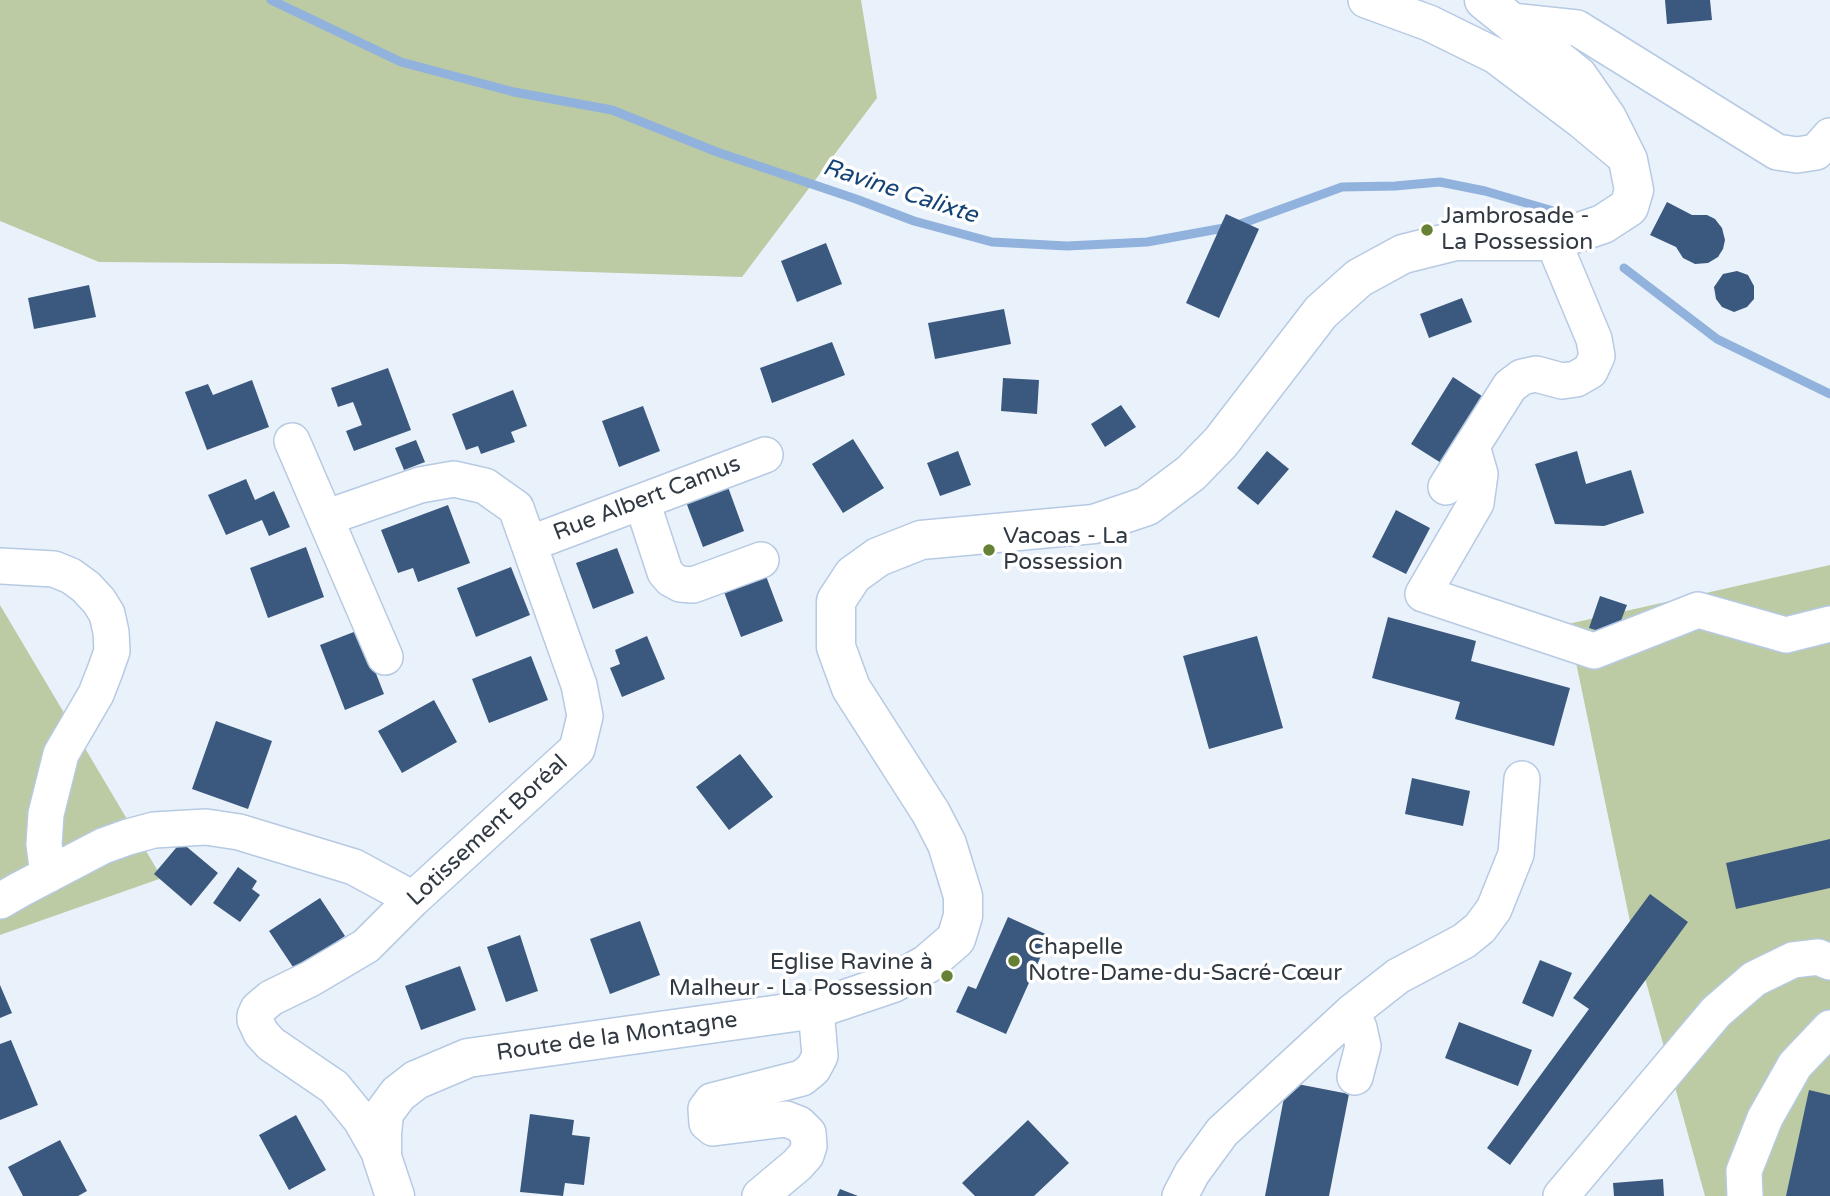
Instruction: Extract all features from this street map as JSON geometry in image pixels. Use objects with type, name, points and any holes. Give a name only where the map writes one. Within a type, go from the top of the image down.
[{"type":"main road","name":"Route de la Montagne","points":[[394,1196],[382,1157],[384,1113],[398,1094],[416,1080],[468,1058],[816,1009],[893,983],[927,964],[956,939],[963,916],[964,896],[947,844],[932,813],[851,688],[836,648],[836,601],[853,575],[878,557],[920,540],[1094,524],[1147,506],[1191,473],[1221,442],[1321,312],[1359,278],[1403,254],[1455,242],[1553,241],[1603,224],[1629,207],[1634,190],[1628,160],[1607,118],[1578,76],[1497,11]]},
{"type":"street","points":[[1366,0],[1429,23],[1496,56],[1582,121],[1628,160]]},
{"type":"street","points":[[1497,11],[1577,28],[1777,152],[1797,155],[1816,152],[1830,136]]},
{"type":"street","points":[[1446,487],[1510,386],[1522,377],[1536,374],[1562,381],[1576,379],[1590,371],[1597,356],[1594,339],[1553,241]]},
{"type":"street","points":[[292,441],[385,657]]},
{"type":"street","points":[[1472,446],[1480,474],[1476,503],[1423,594],[1594,651],[1698,610],[1786,635],[1830,624]]},
{"type":"street","name":"Rue Albert Camus","points":[[529,544],[765,454]]},
{"type":"street","name":"Lotissement Boréal","points":[[325,518],[420,485],[454,479],[485,486],[516,508],[583,701],[585,716],[577,749],[366,946],[271,998],[258,1009],[255,1020],[261,1033],[271,1044],[334,1087],[361,1120],[382,1157]]},
{"type":"street","points":[[642,502],[665,572],[680,584],[693,585],[761,560]]},
{"type":"street","points":[[0,566],[54,569],[71,576],[99,601],[107,614],[111,632],[112,651],[96,694],[61,754],[46,814],[44,844],[48,875]]},
{"type":"street","points":[[1180,1196],[1192,1173],[1222,1132],[1353,1012],[1398,976],[1464,941],[1480,928],[1494,909],[1516,854],[1522,779]]},
{"type":"street","points":[[0,901],[103,846],[128,837],[153,830],[206,827],[239,832],[354,867],[414,899]]},
{"type":"street","points":[[1561,1196],[1716,1012],[1754,979],[1793,960],[1818,957],[1830,962]]},
{"type":"street","points":[[760,1196],[806,1155],[809,1146],[808,1133],[799,1124],[786,1119],[713,1128],[707,1123],[706,1109],[712,1101],[802,1078],[808,1073],[821,1056],[816,1009]]},
{"type":"street","points":[[1353,1012],[1363,1046],[1356,1077]]},
{"type":"street","points":[[1745,1196],[1744,1171],[1765,1118],[1795,1065],[1830,1028]]},
{"type":"green space","points":[[0,0],[861,0],[877,98],[742,277],[342,264],[99,262],[0,221]]},
{"type":"green space","points":[[1830,565],[1830,1196],[1705,1196],[1632,931],[1568,624]]},
{"type":"green space","points":[[0,605],[162,878],[0,935]]},
{"type":"building","points":[[1665,0],[1710,0],[1712,20],[1667,24]]},
{"type":"building","points":[[1667,202],[1692,215],[1707,215],[1715,219],[1722,228],[1725,240],[1718,257],[1708,263],[1695,264],[1683,258],[1676,247],[1650,235]]},
{"type":"building","points":[[1226,214],[1259,229],[1219,318],[1186,303]]},
{"type":"building","points":[[826,243],[842,284],[797,302],[781,261]]},
{"type":"building","points":[[1737,271],[1748,275],[1754,286],[1754,299],[1747,307],[1734,312],[1722,307],[1716,299],[1714,287],[1723,274]]},
{"type":"building","points":[[89,285],[96,317],[34,329],[28,298]]},
{"type":"building","points":[[1462,298],[1472,322],[1429,338],[1420,314]]},
{"type":"building","points":[[1004,309],[1011,344],[935,359],[928,323]]},
{"type":"building","points":[[832,342],[845,375],[772,403],[760,368]]},
{"type":"building","points":[[388,368],[411,430],[354,451],[346,431],[362,425],[353,402],[338,407],[331,388]]},
{"type":"building","points":[[1453,377],[1488,400],[1446,466],[1411,444]]},
{"type":"building","points":[[1003,378],[1039,380],[1037,414],[1001,411]]},
{"type":"building","points":[[252,380],[269,427],[207,450],[185,392],[208,384],[213,395]]},
{"type":"building","points":[[513,390],[527,426],[511,432],[515,442],[481,454],[478,446],[466,450],[452,414]]},
{"type":"building","points":[[1121,405],[1136,427],[1105,447],[1091,424]]},
{"type":"building","points":[[643,406],[660,451],[619,467],[602,421]]},
{"type":"building","points":[[853,439],[884,488],[843,513],[812,464]]},
{"type":"building","points":[[416,440],[425,462],[404,470],[395,448]]},
{"type":"building","points":[[958,451],[971,485],[940,496],[927,463]]},
{"type":"building","points":[[1267,451],[1289,469],[1258,505],[1237,488]]},
{"type":"building","points":[[1577,451],[1586,484],[1631,470],[1644,513],[1604,526],[1555,524],[1535,464]]},
{"type":"building","points":[[246,479],[255,500],[274,491],[290,527],[269,536],[262,520],[226,535],[208,495]]},
{"type":"building","points":[[728,487],[744,531],[703,547],[686,502]]},
{"type":"building","points":[[448,505],[470,563],[418,582],[413,568],[398,573],[381,530]]},
{"type":"building","points":[[1396,510],[1430,528],[1406,574],[1372,557]]},
{"type":"building","points":[[306,547],[324,597],[268,618],[250,568]]},
{"type":"building","points":[[617,548],[634,593],[593,609],[576,563]]},
{"type":"building","points":[[511,567],[530,615],[476,637],[457,588]]},
{"type":"building","points":[[766,576],[783,621],[741,637],[724,592]]},
{"type":"building","points":[[1600,596],[1627,605],[1615,636],[1589,628]]},
{"type":"building","points":[[1388,617],[1476,641],[1471,661],[1570,688],[1554,746],[1455,719],[1460,702],[1372,678]]},
{"type":"building","points":[[359,630],[384,694],[345,710],[320,645]]},
{"type":"building","points":[[647,636],[665,679],[622,697],[610,668],[620,664],[615,650]]},
{"type":"building","points":[[1257,636],[1283,728],[1209,749],[1183,656]]},
{"type":"building","points":[[531,656],[548,700],[489,723],[472,679]]},
{"type":"building","points":[[434,700],[457,742],[402,773],[378,731]]},
{"type":"building","points":[[216,721],[272,741],[248,809],[192,789]]},
{"type":"building","points":[[740,754],[773,797],[729,830],[696,787]]},
{"type":"building","points":[[1412,778],[1470,791],[1463,826],[1405,814]]},
{"type":"building","points":[[1830,839],[1830,888],[1736,909],[1726,863]]},
{"type":"building","points":[[181,842],[218,873],[191,906],[154,874]]},
{"type":"building","points":[[238,867],[257,881],[252,889],[260,895],[240,922],[213,903]]},
{"type":"building","points":[[1650,894],[1688,922],[1510,1165],[1487,1148],[1589,1009],[1573,998]]},
{"type":"building","points":[[320,898],[345,936],[295,970],[269,931]]},
{"type":"building","name":"Chapelle Notre-Dame-du-Sacré-Cœur","points":[[1008,917],[1050,936],[1006,1034],[956,1012],[968,986],[976,989]]},
{"type":"building","points":[[640,921],[660,975],[610,994],[590,939]]},
{"type":"building","points":[[520,935],[538,991],[506,1002],[487,947]]},
{"type":"building","points":[[1540,960],[1572,973],[1553,1017],[1522,1003]]},
{"type":"building","points":[[460,966],[476,1010],[421,1030],[405,986]]},
{"type":"building","points":[[0,985],[12,1013],[0,1018]]},
{"type":"building","points":[[1459,1022],[1532,1050],[1518,1086],[1445,1058]]},
{"type":"building","points":[[11,1040],[38,1105],[0,1120],[0,1044]]},
{"type":"building","points":[[1287,1082],[1349,1094],[1329,1196],[1265,1196]]},
{"type":"building","points":[[1809,1090],[1830,1095],[1830,1196],[1786,1196]]},
{"type":"building","points":[[530,1114],[574,1120],[572,1135],[590,1137],[584,1185],[565,1183],[563,1196],[520,1192]]},
{"type":"building","points":[[296,1115],[326,1170],[289,1190],[259,1135]]},
{"type":"building","points":[[1028,1120],[1069,1163],[1034,1196],[975,1196],[962,1183]]},
{"type":"building","points":[[60,1140],[87,1191],[78,1196],[23,1196],[8,1167]]},
{"type":"building","points":[[1663,1179],[1664,1196],[1614,1196],[1613,1183]]},
{"type":"building","points":[[840,1189],[858,1196],[837,1196]]},
{"type":"waterway","name":"Ravine Calixte","points":[[271,0],[401,62],[514,92],[612,110],[717,152],[914,221],[992,242],[1067,246],[1147,242],[1235,226],[1342,187],[1440,182],[1485,191],[1577,218]]},
{"type":"waterway","name":"Ravine Calixte","points":[[1624,268],[1717,339],[1830,394]]},
{"type":"place","name":"Jambrosade - La Possession","points":[[1427,230]]},
{"type":"place","name":"Vacoas - La Possession","points":[[989,550]]},
{"type":"place","name":"Chapelle Notre-Dame-du-Sacré-Cœur","points":[[1014,961]]},
{"type":"place","name":"Eglise Ravine à Malheur - La Possession","points":[[947,976]]}]
